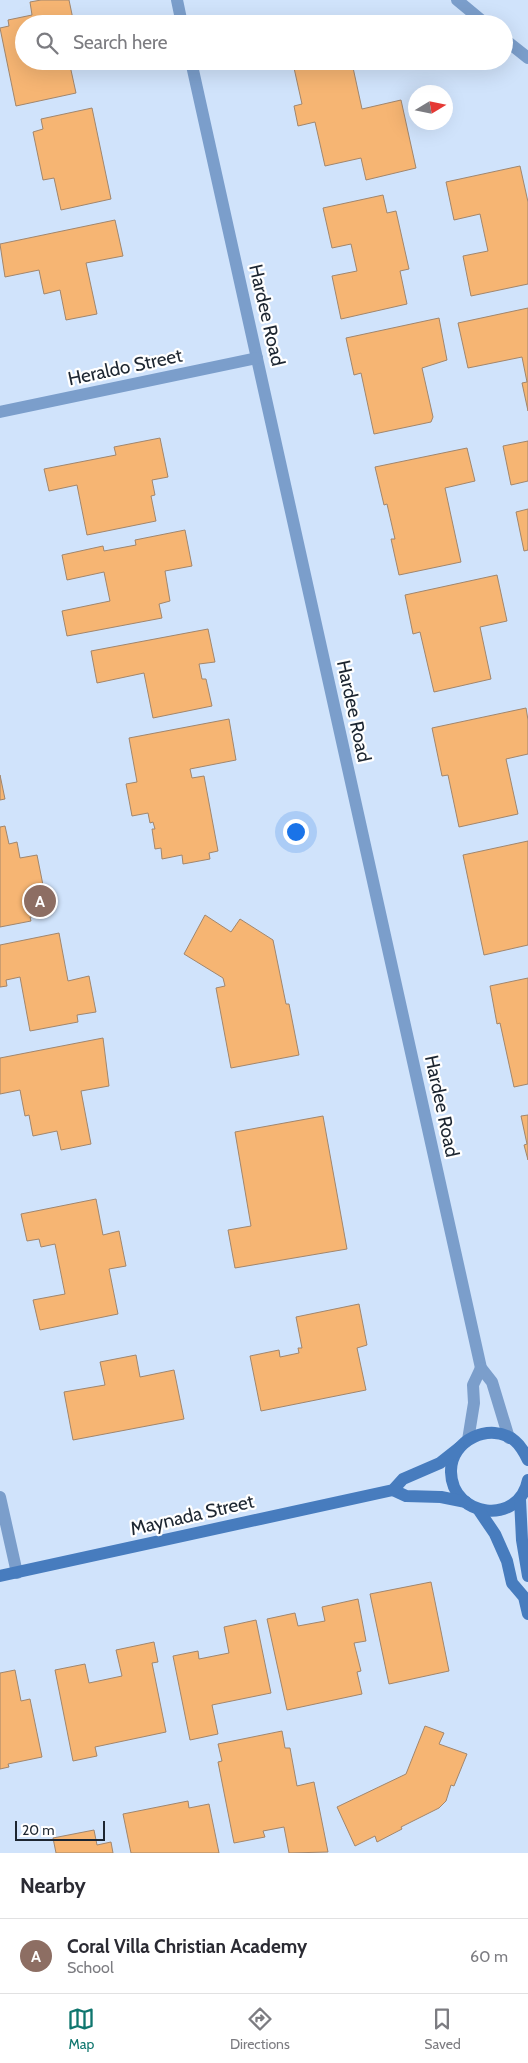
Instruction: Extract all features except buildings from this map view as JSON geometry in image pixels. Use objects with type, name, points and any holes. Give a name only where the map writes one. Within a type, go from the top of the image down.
[{"type":"street","points":[[177,0],[180,15]]},
{"type":"street","points":[[457,0],[475,15]]},
{"type":"street","points":[[513,46],[528,58]]},
{"type":"street","name":"Hardee Road","points":[[192,70],[481,1368],[492,1382],[518,1443]]},
{"type":"street","name":"Heraldo Street","points":[[0,412],[257,358]]},
{"type":"street","points":[[481,1368],[473,1385],[474,1403],[463,1444],[453,1459],[451,1471],[453,1485],[459,1497],[470,1506],[496,1511],[509,1507],[520,1498],[528,1484]]},
{"type":"street","name":"Maynada Street","points":[[0,1576],[393,1490],[403,1480],[440,1463],[478,1434],[491,1432],[503,1434],[518,1443]]},
{"type":"street","points":[[518,1443],[528,1460]]},
{"type":"street","name":"Maynada Street","points":[[393,1490],[406,1496],[441,1497],[466,1502]]},
{"type":"street","points":[[0,1497],[16,1573]]},
{"type":"street","points":[[520,1498],[524,1555],[528,1576]]},
{"type":"street","points":[[478,1509],[495,1534],[507,1560],[512,1583],[524,1597],[528,1614]]},
{"type":"street","points":[[524,1597],[528,1584]]},
{"type":"place","name":"Coral Villa Christian Academy","points":[[40,901]]}]
